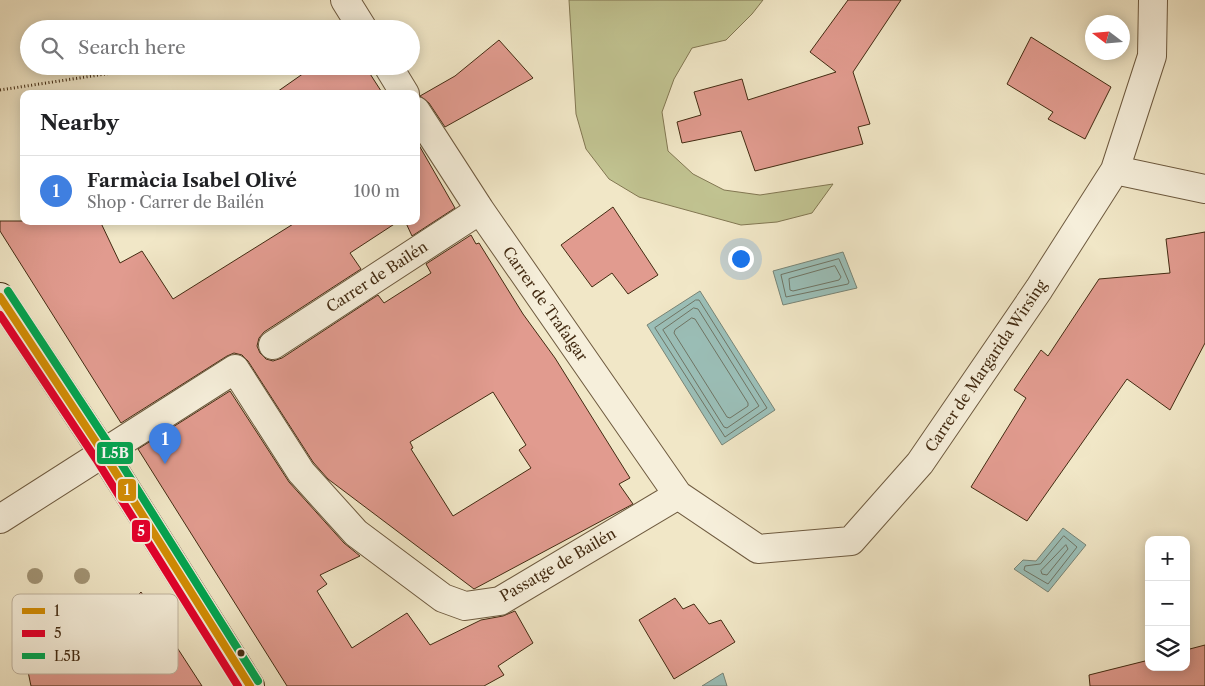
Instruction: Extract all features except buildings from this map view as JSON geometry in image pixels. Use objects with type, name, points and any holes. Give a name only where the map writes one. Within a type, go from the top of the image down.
[{"type":"street","points":[[346,0],[358,20]]},
{"type":"street","name":"Carrer de Margarida Wirsing","points":[[678,495],[758,549],[851,541],[920,463],[1039,289],[1115,170],[1152,56],[1153,0]]},
{"type":"street","points":[[393,75],[403,90]]},
{"type":"street","name":"Carrer de Trafalgar","points":[[420,117],[480,210],[678,495]]},
{"type":"street","points":[[1115,170],[1205,189]]},
{"type":"street","name":"Carrer de Bailén","points":[[273,345],[480,210]]},
{"type":"street","points":[[0,297],[104,454],[250,686]]},
{"type":"street","name":"Passatge de Bailén","points":[[104,454],[235,369],[301,472],[356,533],[443,598],[465,606],[500,601],[678,495]]},
{"type":"street","points":[[0,519],[104,454]]},
{"type":"path","points":[[0,90],[99,75]]},
{"type":"green space","points":[[569,0],[763,0],[726,40],[692,48],[674,79],[662,112],[668,151],[693,174],[724,190],[760,195],[833,184],[812,213],[777,222],[741,225],[639,197],[609,179],[586,149],[576,114]]},
{"type":"water","points":[[843,252],[857,288],[783,305],[773,271]]},
{"type":"water","points":[[700,291],[775,410],[722,445],[647,325]]},
{"type":"water","points":[[1063,528],[1086,545],[1048,592],[1014,569],[1023,560],[1036,561]]},
{"type":"water","points":[[723,673],[727,686],[702,686]]},
{"type":"transit line","name":"L5B","points":[[8,291],[112,449],[258,681]]},
{"type":"transit line","name":"1","points":[[0,297],[104,454],[250,686]]},
{"type":"transit line","name":"5","points":[[0,315],[96,459],[238,686]]},
{"type":"place","name":"Farmàcia Isabel Olivé","points":[[165,464]]}]
